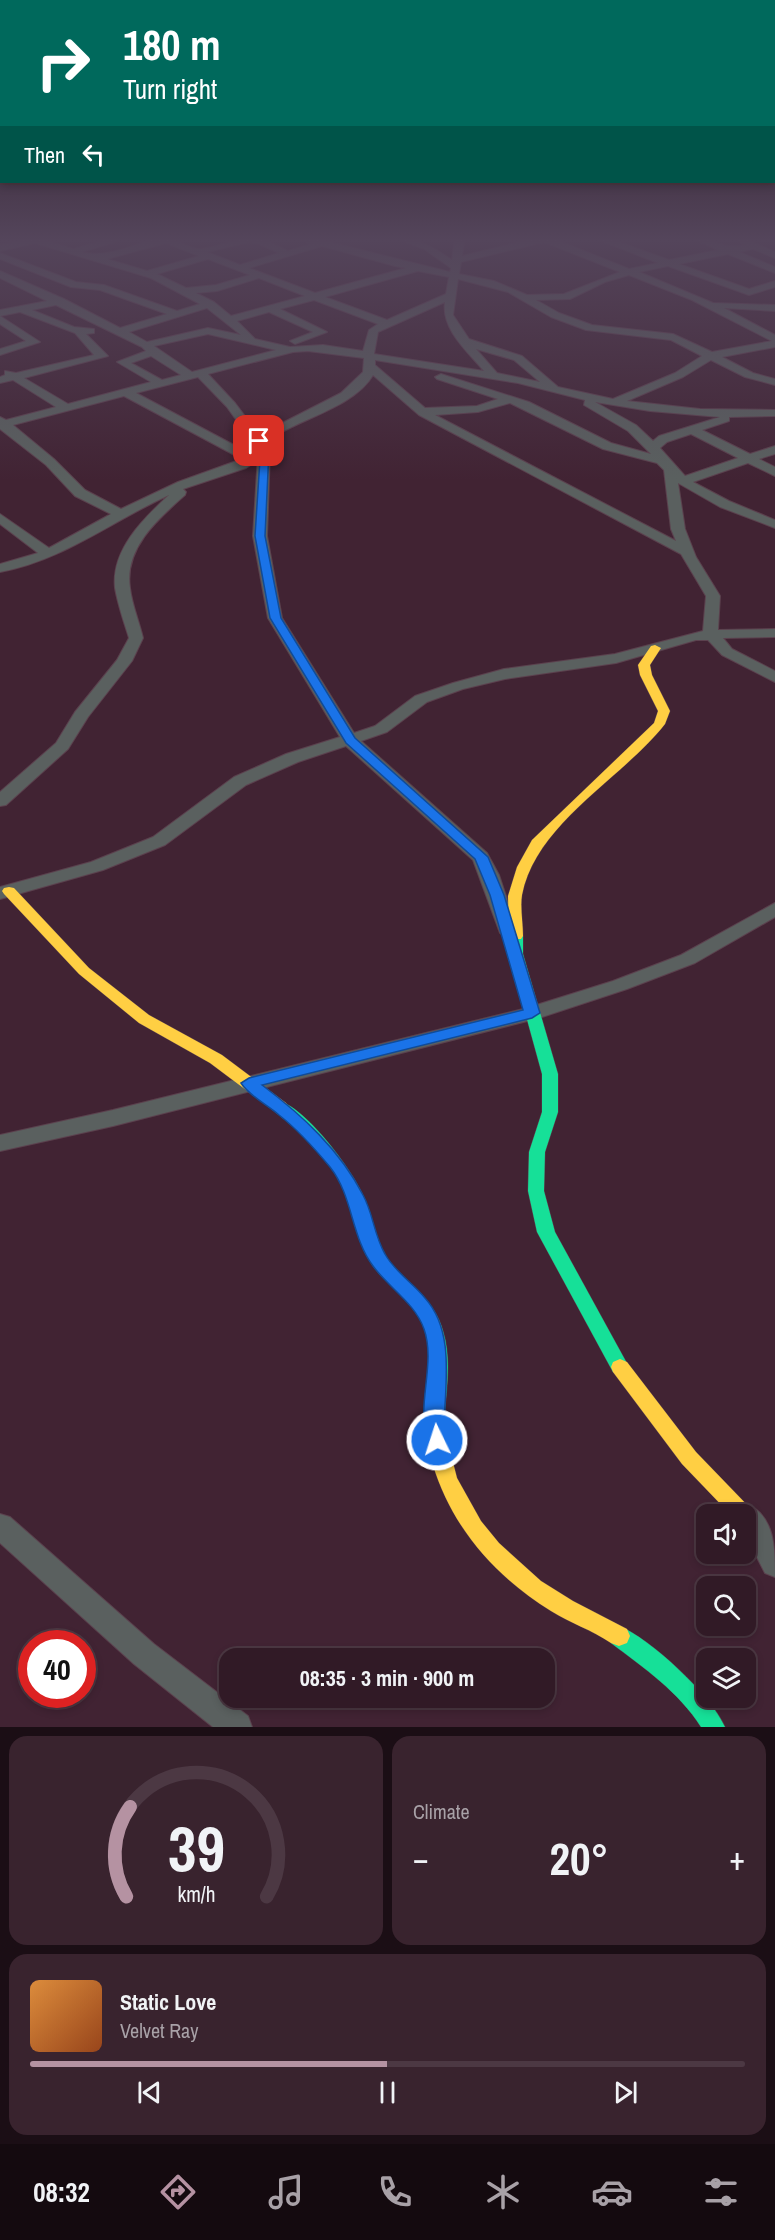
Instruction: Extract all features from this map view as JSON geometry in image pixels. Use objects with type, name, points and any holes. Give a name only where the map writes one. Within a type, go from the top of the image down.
[{"type":"street","points":[[45,319],[103,345]]},
{"type":"street","points":[[92,319],[195,374],[231,405],[264,450],[260,536],[275,618],[351,741],[481,857],[490,875],[516,954],[550,1074],[550,1112],[537,1152],[536,1191],[546,1232],[572,1283],[621,1368],[689,1458],[733,1504]]},
{"type":"street","points":[[80,333],[114,330],[163,319]]},
{"type":"street","points":[[179,319],[202,331]]},
{"type":"street","points":[[232,319],[251,340]]},
{"type":"street","points":[[276,346],[322,332],[292,319]]},
{"type":"street","points":[[373,319],[385,323]]},
{"type":"street","points":[[0,568],[34,561],[121,514],[193,481],[242,465],[251,459],[259,441],[350,391],[366,377],[369,339],[374,330],[396,319]]},
{"type":"street","points":[[449,319],[451,325],[493,375]]},
{"type":"street","points":[[566,319],[601,330],[673,337],[749,375],[775,382]]},
{"type":"street","points":[[736,319],[775,339]]},
{"type":"street","points":[[0,320],[35,342],[0,352]]},
{"type":"street","points":[[160,383],[122,362],[149,349],[202,331],[220,332],[289,350]]},
{"type":"street","points":[[0,380],[103,356],[93,349],[130,338]]},
{"type":"street","points":[[466,342],[518,358],[554,388]]},
{"type":"street","points":[[615,402],[679,375],[710,356],[775,344]]},
{"type":"street","points":[[1,423],[289,350],[321,346],[368,361],[493,375],[573,394],[669,411],[736,415],[775,413]]},
{"type":"street","points":[[368,361],[423,412],[687,552]]},
{"type":"street","points":[[399,363],[510,399],[550,415],[607,446],[667,465]]},
{"type":"street","points":[[0,368],[66,408]]},
{"type":"street","points":[[125,392],[251,459]]},
{"type":"street","points":[[573,394],[632,428],[684,480],[732,509],[775,524]]},
{"type":"street","points":[[423,412],[478,409],[510,399]]},
{"type":"street","points":[[653,447],[663,439],[736,415]]},
{"type":"street","points":[[1,423],[50,462],[80,493],[121,514]]},
{"type":"street","points":[[692,430],[775,472]]},
{"type":"street","points":[[684,480],[775,450]]},
{"type":"street","points":[[667,465],[678,529],[687,552],[713,596],[710,633],[727,652],[775,676]]},
{"type":"street","points":[[0,801],[62,746],[81,715],[124,661],[136,638],[122,585],[124,565],[144,525],[193,481]]},
{"type":"street","points":[[760,518],[775,513]]},
{"type":"street","points":[[0,518],[47,554]]},
{"type":"street","points":[[714,1727],[703,1708],[657,1665],[613,1631],[558,1604],[512,1569],[467,1522],[443,1474],[437,1444],[434,1424],[437,1375],[434,1330],[421,1305],[379,1261],[366,1233],[356,1197],[337,1164],[287,1112],[249,1083],[216,1059],[144,1019],[92,978],[5,892],[97,866],[159,841],[240,781],[292,758],[351,741],[381,729],[421,699],[458,686],[504,674],[616,658],[710,633],[775,633]]},
{"type":"street","points":[[516,954],[515,896],[524,867],[539,840],[659,724],[664,711],[646,675],[644,665],[655,648]]},
{"type":"street","points":[[0,1143],[532,1013],[620,985],[688,959],[775,909]]},
{"type":"street","points":[[0,1526],[144,1654],[237,1727]]},
{"type":"street","points":[[756,1529],[775,1564]]},
{"type":"traffic: fast","points":[[516,936],[516,954],[550,1074],[550,1112],[537,1152],[536,1191],[546,1232],[620,1367]]},
{"type":"traffic: fast","points":[[280,1107],[302,1125],[334,1161],[356,1198],[375,1255],[418,1302],[430,1320],[438,1353],[434,1422]]},
{"type":"traffic: fast","points":[[619,1636],[683,1688],[695,1700],[714,1727]]},
{"type":"traffic: slow","points":[[516,936],[515,896],[524,867],[539,840],[659,724],[664,711],[646,675],[644,665],[655,648]]},
{"type":"traffic: slow","points":[[9,891],[84,971],[144,1019],[216,1059],[280,1107]]},
{"type":"traffic: slow","points":[[620,1367],[689,1458],[733,1504]]},
{"type":"traffic: slow","points":[[434,1422],[447,1478],[473,1528],[491,1549],[511,1570],[534,1588],[565,1608],[619,1636]]},
{"type":"route","points":[[259,441],[264,450],[265,459],[260,536],[266,580],[275,618],[299,655],[331,713],[351,741],[481,857],[497,895],[532,1013],[342,1062],[249,1083],[287,1112],[337,1164],[356,1197],[366,1233],[379,1261],[421,1305],[434,1330],[437,1375],[434,1424],[437,1440]]}]
